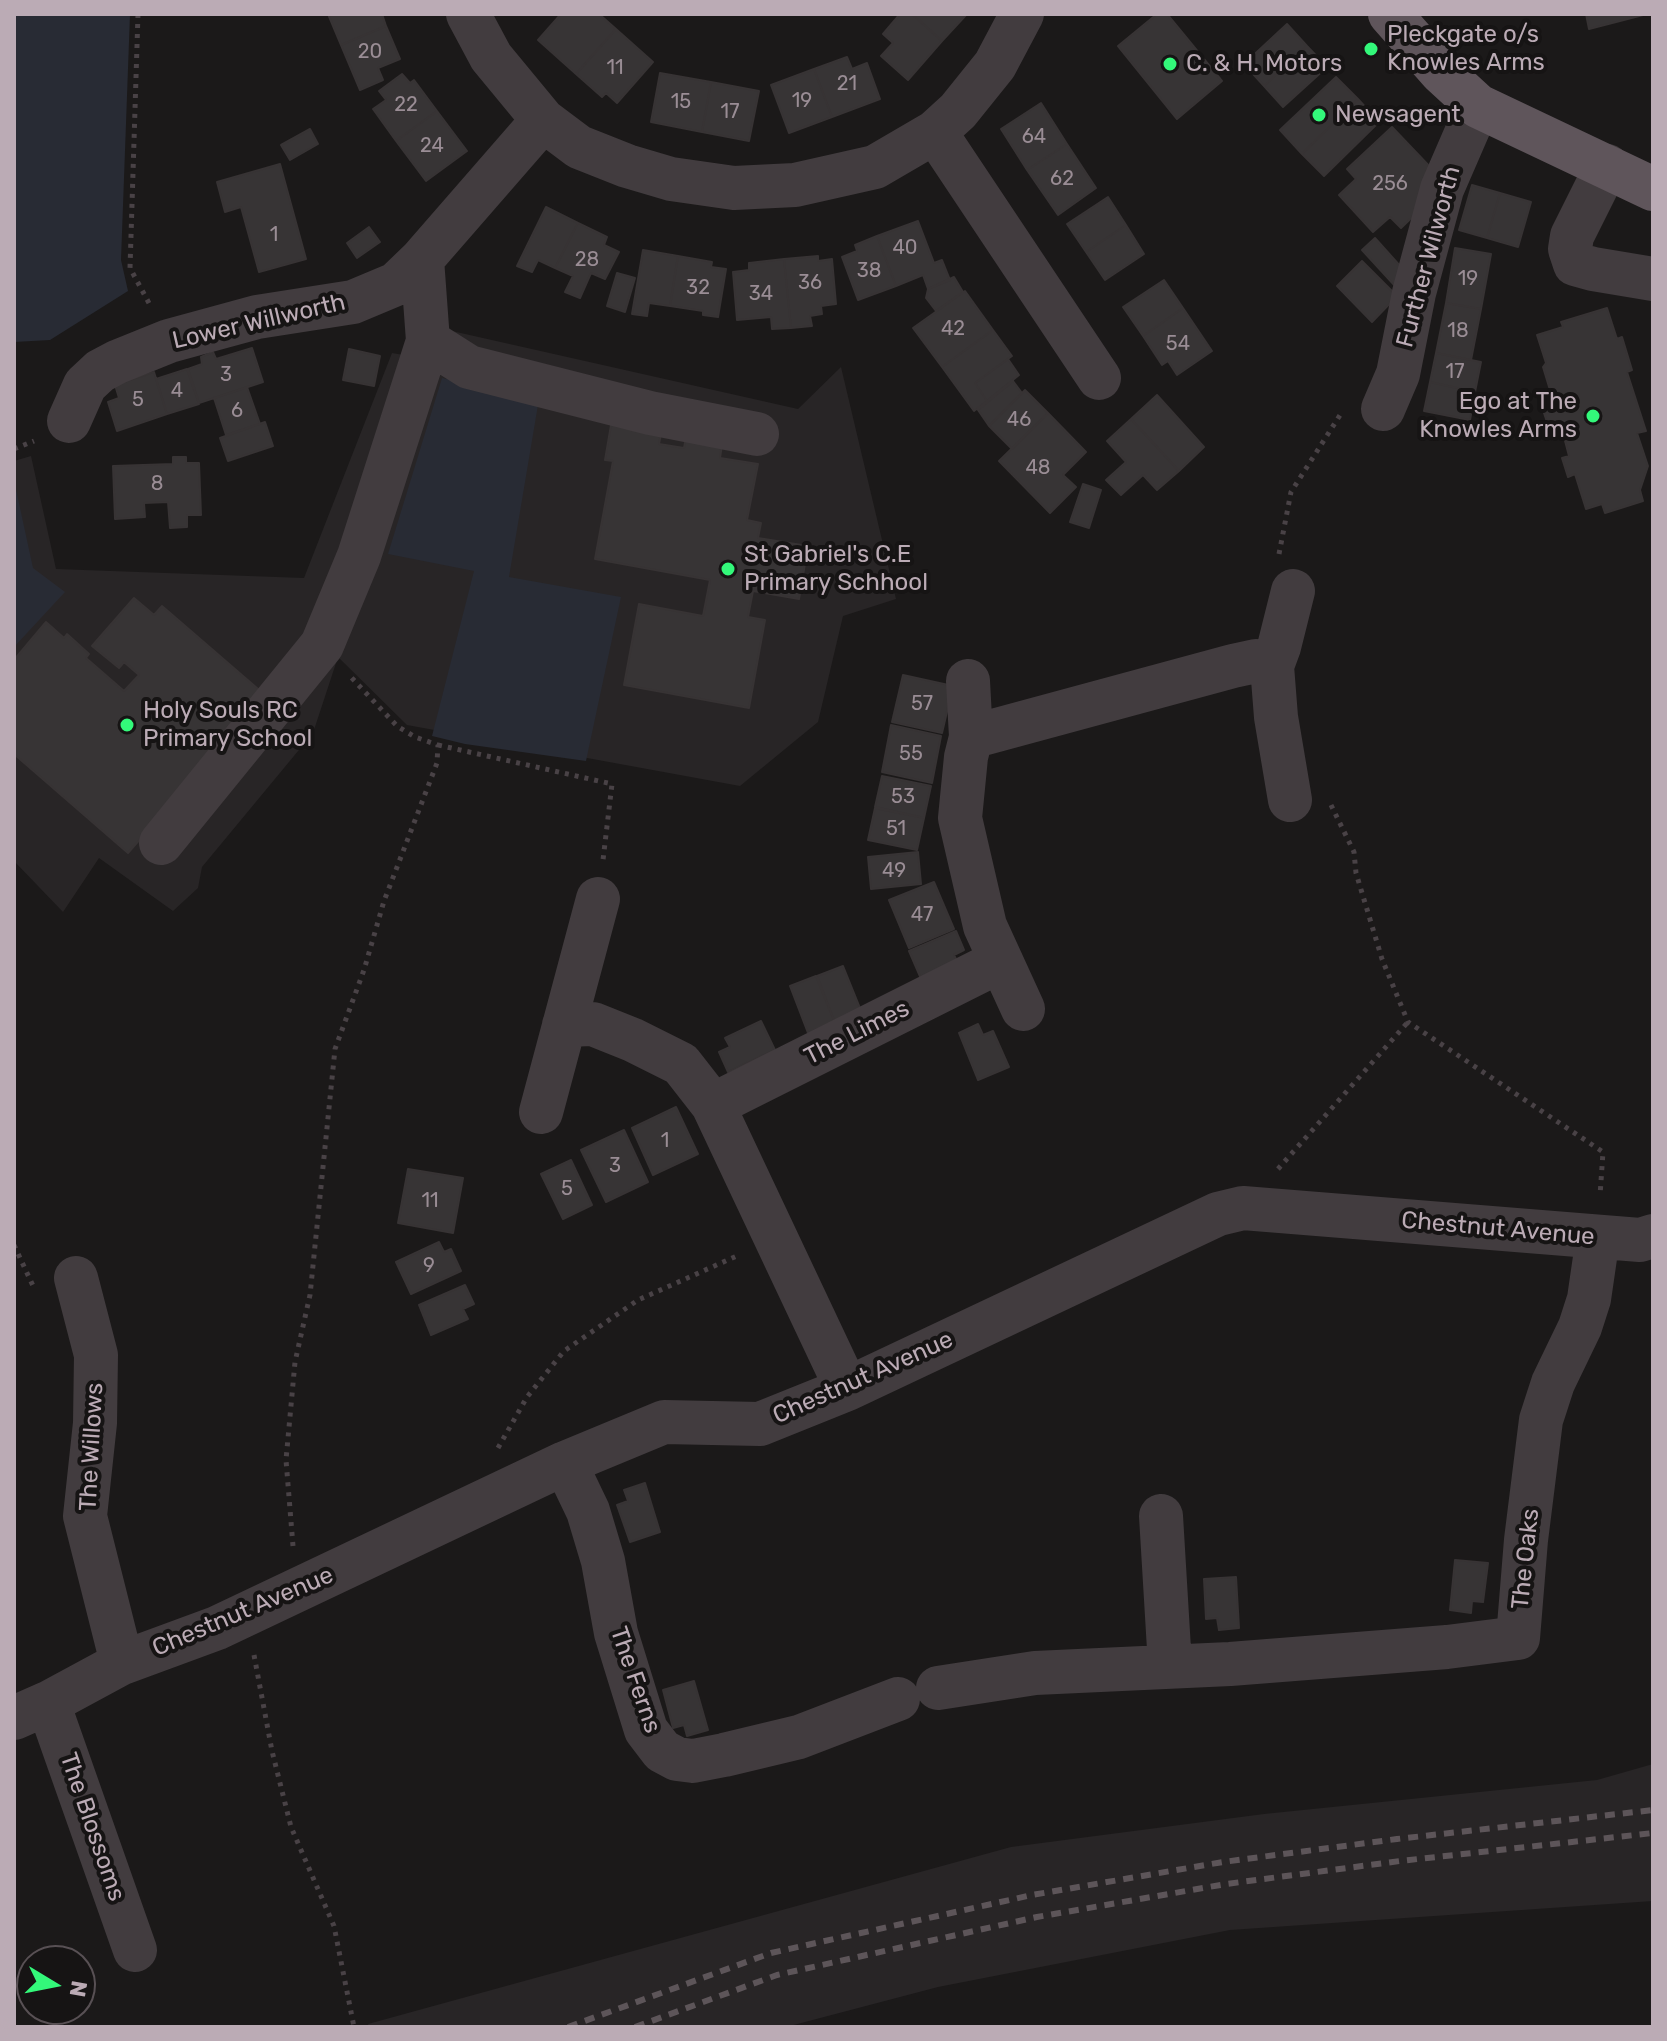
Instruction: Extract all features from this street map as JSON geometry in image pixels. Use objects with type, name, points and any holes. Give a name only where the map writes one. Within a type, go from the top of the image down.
[{"type":"main road","points":[[1390,14],[1441,72],[1478,106],[1653,189]]},
{"type":"street","points":[[468,14],[491,57],[543,120],[579,147],[671,179],[734,188],[795,185],[875,167],[935,132],[958,111],[995,65],[1022,14]]},
{"type":"street","name":"Further Wilworth","points":[[1383,409],[1398,374],[1414,293],[1442,189],[1478,106]]},
{"type":"street","name":"Lower Willworth","points":[[69,421],[85,385],[100,371],[117,362],[169,341],[257,317],[353,302],[396,284],[422,259],[543,120]]},
{"type":"street","points":[[935,132],[1099,378]]},
{"type":"street","points":[[1607,166],[1572,236],[1570,249],[1575,264],[1653,279]]},
{"type":"street","points":[[161,843],[322,645],[359,556],[428,341],[422,259]]},
{"type":"street","points":[[428,341],[469,367],[650,413],[757,434]]},
{"type":"street","points":[[1290,800],[1276,717],[1272,666],[1293,591]]},
{"type":"street","points":[[971,737],[1233,666],[1256,661],[1272,666]]},
{"type":"street","points":[[968,681],[971,737],[960,818],[985,926],[1023,1009]]},
{"type":"street","points":[[541,1112],[598,899]]},
{"type":"street","name":"The Limes","points":[[713,1105],[1000,961]]},
{"type":"street","points":[[564,1025],[593,1024],[681,1064],[713,1105],[847,1389]]},
{"type":"street","name":"Chestnut Avenue","points":[[31,1710],[122,1663],[217,1628],[565,1463],[664,1422],[760,1424],[847,1389],[1218,1214],[1243,1208],[1640,1240],[1653,1236]]},
{"type":"street","name":"The Oaks","points":[[918,1693],[1035,1673],[1230,1664],[1447,1647],[1518,1638],[1541,1420],[1553,1383],[1580,1327],[1589,1299],[1598,1237]]},
{"type":"street","name":"The Willows","points":[[76,1278],[96,1355],[95,1423],[85,1516],[122,1663]]},
{"type":"street","name":"The Ferns","points":[[565,1463],[588,1511],[603,1561],[616,1633],[646,1730],[662,1751],[677,1759],[693,1761],[724,1755],[799,1737],[918,1693]]},
{"type":"street","points":[[1161,1516],[1170,1666]]},
{"type":"street","name":"The Blossoms","points":[[31,1710],[135,1950]]},
{"type":"path","points":[[138,14],[130,268],[169,341]]},
{"type":"path","points":[[1291,492],[1342,412],[1383,409]]},
{"type":"path","points":[[348,674],[397,726],[415,737],[438,745],[612,784],[598,899]]},
{"type":"path","points":[[297,1590],[286,1460],[295,1362],[310,1295],[335,1049],[364,970],[384,901],[437,763],[438,745]]},
{"type":"path","points":[[1290,800],[1315,795],[1331,804],[1354,852],[1356,873],[1382,959],[1408,1022],[1603,1152],[1598,1237]]},
{"type":"path","points":[[1243,1208],[1408,1022]]},
{"type":"path","points":[[487,1501],[488,1464],[527,1397],[564,1351],[638,1300],[776,1238]]},
{"type":"path","points":[[245,1615],[272,1751],[291,1827],[334,1926],[352,2026]]},
{"type":"shaded area","points":[[14,14],[130,14],[121,260],[128,291],[50,340],[14,342]]},
{"type":"shaded area","points":[[443,329],[798,409],[841,367],[896,599],[843,616],[818,722],[740,786],[407,725],[338,657],[313,733],[202,867],[198,888],[173,911],[99,858],[63,912],[14,861],[14,461],[31,456],[56,569],[304,578],[392,353],[433,360]]},
{"type":"shaded area","points":[[442,378],[539,399],[509,577],[621,597],[586,761],[465,744],[432,736],[474,571],[388,554]]},
{"type":"shaded area","points":[[14,480],[33,568],[65,592],[14,647]]},
{"type":"shaded area","points":[[1653,1764],[1653,1901],[1230,1930],[938,1987],[786,2027],[369,2027],[368,2024],[1011,1847],[1264,1814],[1597,1780]]},
{"type":"building","points":[[328,14],[382,14],[386,26],[341,45]]},
{"type":"building","points":[[561,14],[599,14],[616,29],[576,74],[538,40]]},
{"type":"building","points":[[900,14],[912,14],[942,41],[908,80],[881,56],[893,43],[883,34]]},
{"type":"building","points":[[912,14],[967,14],[942,41]]},
{"type":"building","name":"C. & H. Motors","points":[[1157,14],[1167,14],[1222,81],[1177,119],[1118,46]]},
{"type":"building","points":[[1586,14],[1647,14],[1589,29]]},
{"type":"building","points":[[1287,24],[1307,46],[1264,86],[1244,64]]},
{"type":"building","points":[[386,26],[400,59],[378,68],[383,80],[360,90],[341,45]]},
{"type":"building","points":[[616,29],[653,62],[617,103],[606,93],[602,97],[576,74]]},
{"type":"building","points":[[1307,46],[1327,67],[1283,107],[1264,86]]},
{"type":"building","points":[[847,57],[852,69],[867,63],[880,99],[832,117],[814,69]]},
{"type":"building","points":[[814,69],[832,117],[789,133],[771,85]]},
{"type":"building","points":[[660,73],[711,82],[702,132],[651,122]]},
{"type":"building","points":[[402,74],[410,83],[414,80],[437,111],[396,141],[373,109],[386,100],[379,91]]},
{"type":"building","name":"Newsagent","points":[[1336,77],[1358,99],[1302,154],[1280,130]]},
{"type":"building","points":[[711,82],[759,91],[749,141],[702,132]]},
{"type":"building","points":[[1358,99],[1379,122],[1324,176],[1302,154]]},
{"type":"building","points":[[1041,103],[1067,144],[1027,170],[1001,129]]},
{"type":"building","points":[[437,111],[467,151],[426,181],[396,141]]},
{"type":"building","points":[[1392,127],[1433,170],[1430,200],[1401,228],[1390,217],[1373,232],[1339,195],[1356,179],[1347,169]]},
{"type":"building","points":[[310,129],[318,144],[290,160],[281,145]]},
{"type":"building","points":[[1067,144],[1096,188],[1058,215],[1027,170]]},
{"type":"building","points":[[280,164],[306,259],[259,272],[241,207],[225,212],[217,182]]},
{"type":"building","points":[[1472,185],[1500,193],[1487,238],[1459,230]]},
{"type":"building","points":[[1500,193],[1531,202],[1518,247],[1487,238]]},
{"type":"building","points":[[1108,197],[1126,225],[1086,252],[1067,224]]},
{"type":"building","points":[[546,207],[578,223],[555,268],[538,260],[532,272],[517,266]]},
{"type":"building","points":[[918,221],[934,263],[942,260],[950,280],[928,289],[923,275],[896,286],[877,236]]},
{"type":"building","points":[[578,223],[607,237],[604,245],[619,252],[605,279],[591,273],[580,298],[565,292],[573,276],[555,268]]},
{"type":"building","points":[[1126,225],[1144,254],[1105,280],[1086,252]]},
{"type":"building","points":[[369,227],[380,242],[357,258],[347,243]]},
{"type":"building","points":[[877,236],[896,286],[858,300],[842,257],[857,251],[855,245]]},
{"type":"building","points":[[1375,238],[1401,267],[1396,287],[1362,250]]},
{"type":"building","points":[[1455,248],[1491,254],[1481,309],[1446,303]]},
{"type":"building","points":[[643,250],[678,256],[670,306],[649,303],[647,316],[632,314]]},
{"type":"building","points":[[678,256],[712,262],[711,267],[726,269],[718,317],[703,315],[703,311],[670,306]]},
{"type":"building","points":[[818,256],[818,261],[832,259],[836,304],[821,306],[822,314],[810,316],[812,326],[791,328],[784,259]]},
{"type":"building","points":[[784,259],[791,328],[772,329],[771,317],[737,320],[733,272],[749,270],[749,263]]},
{"type":"building","points":[[1362,261],[1397,296],[1372,322],[1337,286]]},
{"type":"building","points":[[617,273],[635,278],[625,312],[607,306]]},
{"type":"building","points":[[954,277],[963,292],[936,311],[926,298],[928,289]]},
{"type":"building","points":[[1164,280],[1183,308],[1143,336],[1123,307]]},
{"type":"building","points":[[965,291],[993,330],[942,367],[913,328]]},
{"type":"building","points":[[1446,303],[1481,309],[1471,360],[1436,353]]},
{"type":"building","points":[[1183,308],[1212,351],[1177,375],[1168,361],[1162,365],[1143,336]]},
{"type":"building","name":"Ego at The Knowles Arms","points":[[1607,308],[1617,339],[1622,337],[1632,370],[1627,372],[1646,431],[1637,433],[1648,466],[1640,490],[1643,501],[1605,513],[1602,504],[1586,509],[1575,474],[1568,477],[1562,458],[1569,456],[1564,437],[1553,440],[1540,401],[1553,400],[1537,335],[1563,327],[1561,322]]},
{"type":"building","points":[[993,330],[1012,356],[975,383],[987,401],[974,411],[942,367]]},
{"type":"building","points":[[252,348],[263,382],[199,403],[188,369],[202,364],[201,357],[213,352],[216,359]]},
{"type":"building","points":[[349,349],[380,356],[374,386],[343,380]]},
{"type":"building","points":[[1436,353],[1481,362],[1475,392],[1430,382]]},
{"type":"building","points":[[1008,359],[1019,375],[987,401],[975,383]]},
{"type":"building","points":[[187,369],[199,404],[167,414],[156,379]]},
{"type":"building","points":[[154,372],[167,414],[117,431],[108,402],[119,398],[115,385]]},
{"type":"building","points":[[1013,381],[1022,393],[989,426],[978,410]]},
{"type":"building","points":[[1430,382],[1475,392],[1470,420],[1424,411]]},
{"type":"building","points":[[247,387],[260,424],[226,435],[214,398]]},
{"type":"building","points":[[1025,390],[1048,413],[1012,449],[989,426]]},
{"type":"building","points":[[1157,395],[1204,447],[1179,471],[1131,419]]},
{"type":"building","points":[[1048,413],[1086,452],[1063,475],[1076,487],[1050,513],[999,461]]},
{"type":"building","points":[[1131,419],[1179,471],[1157,490],[1143,475],[1121,495],[1106,480],[1126,462],[1107,441]]},
{"type":"building","points":[[265,422],[273,446],[228,461],[220,438]]},
{"type":"building","name":"St Gabriel's C.E Primary Schhool","points":[[611,425],[661,434],[659,444],[684,448],[687,432],[723,438],[720,458],[758,464],[747,520],[761,523],[758,538],[808,546],[799,599],[753,591],[748,617],[765,620],[749,708],[624,685],[639,604],[703,616],[710,580],[595,559],[613,461],[605,460]]},
{"type":"building","points":[[173,457],[186,457],[186,463],[199,463],[201,515],[187,515],[187,527],[170,528],[168,502],[144,503],[145,517],[115,519],[113,466],[173,464]]},
{"type":"building","points":[[1083,484],[1101,490],[1089,528],[1070,522]]},
{"type":"building","name":"Holy Souls RC Primary School","points":[[134,598],[154,615],[162,606],[265,695],[128,853],[14,754],[14,660],[46,622],[64,638],[67,634],[89,654],[86,658],[124,691],[139,675],[124,662],[119,668],[92,646]]},
{"type":"building","points":[[903,675],[953,686],[942,733],[892,722]]},
{"type":"building","points":[[891,725],[941,736],[932,783],[882,772]]},
{"type":"building","points":[[882,776],[931,786],[924,818],[875,807]]},
{"type":"building","points":[[875,808],[924,818],[917,850],[868,840]]},
{"type":"building","points":[[918,852],[921,884],[871,889],[868,857]]},
{"type":"building","points":[[934,882],[954,929],[909,948],[889,900]]},
{"type":"building","points":[[956,931],[964,950],[954,955],[959,965],[922,981],[909,951]]},
{"type":"building","points":[[843,966],[862,1013],[835,1023],[817,976]]},
{"type":"building","points":[[816,976],[835,1023],[808,1033],[790,986]]},
{"type":"building","points":[[761,1021],[775,1050],[728,1072],[719,1052],[730,1047],[725,1038]]},
{"type":"building","points":[[978,1024],[983,1035],[993,1031],[1009,1067],[978,1080],[959,1033]]},
{"type":"building","points":[[676,1107],[698,1154],[653,1175],[632,1128]]},
{"type":"building","points":[[624,1130],[648,1182],[606,1202],[581,1150]]},
{"type":"building","points":[[571,1160],[592,1205],[563,1219],[541,1174]]},
{"type":"building","points":[[408,1169],[463,1178],[453,1233],[398,1223]]},
{"type":"building","points":[[439,1242],[444,1252],[451,1249],[461,1271],[411,1294],[396,1262]]},
{"type":"building","points":[[465,1285],[474,1304],[463,1309],[468,1319],[431,1335],[419,1305]]},
{"type":"building","points":[[645,1483],[660,1532],[630,1542],[617,1505],[628,1501],[624,1490]]},
{"type":"building","points":[[1455,1560],[1488,1563],[1483,1602],[1472,1601],[1471,1613],[1450,1610]]},
{"type":"building","points":[[1236,1577],[1239,1628],[1219,1630],[1217,1618],[1206,1619],[1204,1579]]},
{"type":"building","points":[[694,1681],[708,1730],[687,1736],[684,1725],[673,1728],[663,1690]]},
{"type":"railway","points":[[568,2027],[771,1953],[1032,1895],[1223,1862],[1653,1810]]},
{"type":"railway","points":[[635,2027],[777,1975],[1037,1917],[1226,1884],[1653,1833]]},
{"type":"place","name":"Pleckgate o/s Knowles Arms","points":[[1371,49]]},
{"type":"place","name":"C. & H. Motors","points":[[1170,64]]},
{"type":"place","name":"Newsagent","points":[[1319,115]]},
{"type":"place","name":"Ego at The Knowles Arms","points":[[1593,416]]},
{"type":"place","name":"St Gabriel's C.E Primary Schhool","points":[[728,569]]},
{"type":"place","name":"Holy Souls RC Primary School","points":[[127,725]]}]
